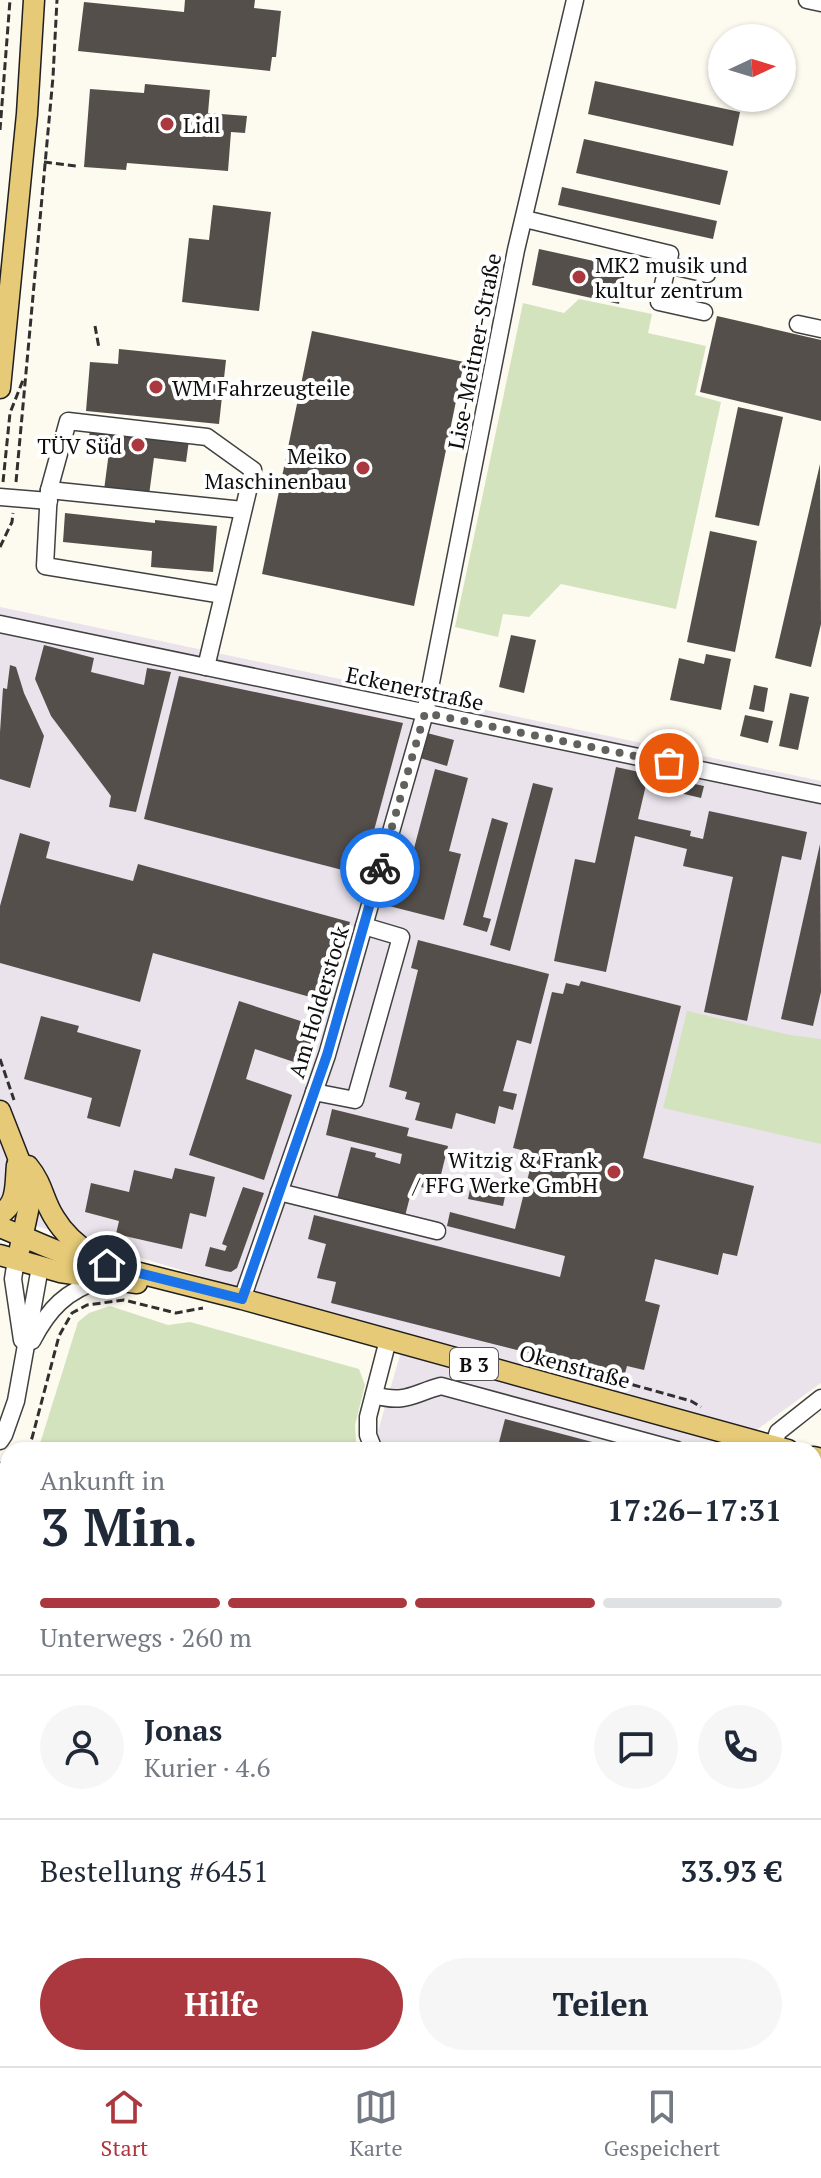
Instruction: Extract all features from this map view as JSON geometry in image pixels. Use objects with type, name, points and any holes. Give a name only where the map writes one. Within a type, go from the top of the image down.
[{"type":"main road","points":[[0,388],[27,114],[34,0]]},
{"type":"main road","name":"B 3","points":[[7,1106],[27,1180],[29,1206],[23,1236],[8,1258]]},
{"type":"main road","name":"B 3","points":[[0,1214],[13,1202],[18,1153]]},
{"type":"main road","name":"B 3","points":[[18,1153],[39,1179],[53,1216],[104,1272]]},
{"type":"main road","points":[[42,1257],[53,1216]]},
{"type":"main road","name":"Okenstraße","points":[[0,1227],[23,1236],[42,1257]]},
{"type":"main road","name":"Okenstraße","points":[[8,1258],[42,1257],[205,1298],[242,1299],[759,1442]]},
{"type":"street","name":"Lise-Meitner-Straße","points":[[425,713],[510,278],[575,0]]},
{"type":"street","points":[[807,0],[821,3]]},
{"type":"street","points":[[525,219],[670,254],[659,302],[704,312]]},
{"type":"street","points":[[668,265],[707,274]]},
{"type":"street","points":[[798,324],[821,329]]},
{"type":"street","points":[[206,667],[253,470],[207,437],[68,421],[49,495],[45,566],[223,595]]},
{"type":"street","points":[[5,497],[49,495],[243,510]]},
{"type":"street","name":"Eckenerstraße","points":[[0,624],[821,795]]},
{"type":"street","name":"Am Holderstock","points":[[242,1299],[327,1055],[425,713]]},
{"type":"street","points":[[314,1092],[355,1100],[401,937],[364,926]]},
{"type":"street","points":[[279,1192],[437,1231]]},
{"type":"street","points":[[0,1441],[16,1401],[42,1257]]},
{"type":"street","points":[[8,1258],[24,1357]]},
{"type":"street","points":[[24,1357],[41,1323],[54,1306],[104,1272]]},
{"type":"street","points":[[370,1442],[368,1417],[388,1340]]},
{"type":"street","points":[[374,1395],[390,1400],[410,1398],[441,1386],[648,1442]]},
{"type":"street","name":"Okenstraße","points":[[780,1442],[778,1432],[821,1398]]},
{"type":"path","points":[[0,130],[10,0]]},
{"type":"path","points":[[5,497],[25,377],[57,0]]},
{"type":"path","points":[[44,162],[76,166]]},
{"type":"path","points":[[95,326],[99,348]]},
{"type":"path","points":[[0,547],[12,522],[5,497],[10,413],[25,377]]},
{"type":"path","points":[[0,1059],[7,1106]]},
{"type":"path","points":[[30,1442],[59,1336],[72,1313],[87,1305],[124,1300],[176,1313],[205,1298]]},
{"type":"shaded area","points":[[0,607],[821,781],[821,1383],[755,1431],[798,1442],[375,1442],[405,1338],[0,1215]]},
{"type":"green space","points":[[579,299],[652,314],[648,333],[706,346],[695,395],[721,402],[676,609],[561,584],[529,617],[503,614],[498,637],[455,627],[523,303],[564,313]]},
{"type":"green space","points":[[687,1011],[790,1035],[821,1039],[821,1144],[663,1108]]},
{"type":"green space","points":[[110,1306],[168,1325],[190,1322],[359,1369],[365,1385],[355,1425],[356,1442],[40,1442],[78,1322],[89,1313]]},
{"type":"building","points":[[185,0],[255,0],[254,8],[281,11],[276,57],[272,57],[270,71],[78,51],[84,2],[184,12]]},
{"type":"building","points":[[595,81],[708,105],[708,112],[740,112],[733,146],[588,114]]},
{"type":"building","name":"Lidl","points":[[145,84],[210,90],[208,113],[247,116],[245,133],[231,132],[228,171],[127,163],[126,170],[84,167],[90,89],[144,93]]},
{"type":"building","points":[[584,139],[728,171],[720,205],[576,173]]},
{"type":"building","points":[[562,187],[717,221],[713,239],[558,205]]},
{"type":"building","points":[[213,205],[271,212],[259,311],[182,302],[189,238],[209,240]]},
{"type":"building","name":"MK2 musik und kultur zentrum","points":[[539,249],[626,268],[619,304],[532,285]]},
{"type":"building","points":[[717,316],[821,340],[821,421],[700,392]]},
{"type":"building","name":"Meiko Maschinenbau","points":[[312,331],[464,362],[414,606],[262,574]]},
{"type":"building","name":"WM Fahrzeugteile","points":[[119,349],[226,360],[219,424],[86,411],[90,362],[118,364]]},
{"type":"building","points":[[738,407],[783,417],[759,526],[715,517]]},
{"type":"building","points":[[90,428],[189,440],[186,462],[154,458],[149,495],[104,490],[109,452],[88,450]]},
{"type":"building","points":[[820,464],[821,624],[811,667],[775,658]]},
{"type":"building","points":[[65,513],[217,526],[213,572],[151,567],[152,551],[63,542]]},
{"type":"building","points":[[710,531],[757,541],[735,652],[687,642]]},
{"type":"building","points":[[511,635],[536,640],[524,693],[499,687]]},
{"type":"building","points":[[44,645],[94,658],[91,672],[144,685],[147,668],[171,672],[136,812],[109,807],[111,796],[51,716],[35,679]]},
{"type":"building","points":[[706,654],[731,659],[721,710],[670,700],[679,658],[704,664]]},
{"type":"building","points":[[10,665],[16,667],[44,736],[30,788],[0,779],[3,688],[7,689]]},
{"type":"building","points":[[179,676],[403,723],[362,875],[144,819]]},
{"type":"building","points":[[754,685],[768,688],[764,712],[749,709]]},
{"type":"building","points":[[790,693],[809,697],[798,750],[779,746]]},
{"type":"building","points":[[745,715],[773,721],[768,743],[740,736]]},
{"type":"building","points":[[427,733],[454,740],[447,766],[420,758]]},
{"type":"building","points":[[616,767],[704,786],[701,798],[646,785],[638,819],[691,831],[690,836],[703,839],[709,811],[807,832],[801,860],[782,856],[747,1021],[704,1012],[733,877],[683,866],[687,849],[635,836],[606,972],[554,961],[575,859],[595,863]]},
{"type":"building","points":[[435,769],[468,778],[449,851],[461,854],[444,920],[389,906],[399,868],[408,871]]},
{"type":"building","points":[[533,783],[553,788],[510,951],[490,945]]},
{"type":"building","points":[[492,818],[508,823],[483,917],[491,919],[487,932],[463,925]]},
{"type":"building","points":[[20,833],[50,842],[46,858],[133,881],[138,864],[350,922],[328,1002],[153,953],[140,1002],[0,963],[0,906]]},
{"type":"building","points":[[820,844],[821,992],[813,1026],[781,1019]]},
{"type":"building","points":[[418,940],[549,974],[531,1044],[517,1040],[503,1091],[517,1094],[513,1110],[499,1106],[495,1124],[456,1113],[452,1129],[415,1120],[420,1103],[405,1099],[407,1092],[389,1087],[418,970],[411,968]]},
{"type":"building","name":"Witzig & Frank / FFG Werke GmbH","points":[[581,981],[681,1006],[643,1158],[754,1186],[737,1256],[723,1253],[718,1275],[655,1259],[645,1301],[660,1305],[644,1370],[627,1366],[624,1377],[331,1303],[336,1282],[317,1278],[326,1244],[308,1239],[314,1215],[560,1277],[565,1256],[447,1226],[450,1212],[515,1229],[534,1153],[513,1148],[552,992],[563,994],[566,983],[579,986]]},
{"type":"building","points":[[239,1001],[319,1027],[306,1066],[255,1049],[246,1079],[292,1095],[264,1180],[189,1155]]},
{"type":"building","points":[[41,1016],[79,1026],[77,1032],[141,1050],[120,1127],[87,1118],[92,1098],[24,1079]]},
{"type":"building","points":[[332,1109],[409,1128],[407,1136],[448,1146],[437,1191],[413,1185],[405,1216],[337,1199],[351,1147],[376,1153],[375,1157],[400,1164],[402,1154],[326,1135]]},
{"type":"building","points":[[175,1168],[215,1177],[206,1217],[190,1213],[182,1249],[116,1234],[119,1221],[85,1212],[91,1183],[129,1192],[134,1170],[172,1179]]},
{"type":"building","points":[[473,1175],[508,1182],[503,1206],[468,1199]]},
{"type":"building","points":[[243,1187],[264,1193],[237,1268],[231,1272],[205,1266],[210,1247],[225,1251],[227,1246],[222,1244]]},
{"type":"building","points":[[505,1419],[592,1442],[499,1442]]},
{"type":"way so far","points":[[380,868],[425,713],[669,763]]},
{"type":"place","name":"Lidl","points":[[167,124]]},
{"type":"place","name":"MK2 musik und kultur zentrum","points":[[579,277]]},
{"type":"place","name":"WM Fahrzeugteile","points":[[156,387]]},
{"type":"place","name":"TÜV Süd","points":[[138,445]]},
{"type":"place","name":"Meiko Maschinenbau","points":[[363,468]]},
{"type":"place","name":"Witzig & Frank / FFG Werke GmbH","points":[[614,1172]]},
{"type":"route","points":[[107,1265],[242,1299],[327,1055],[380,868]]}]
